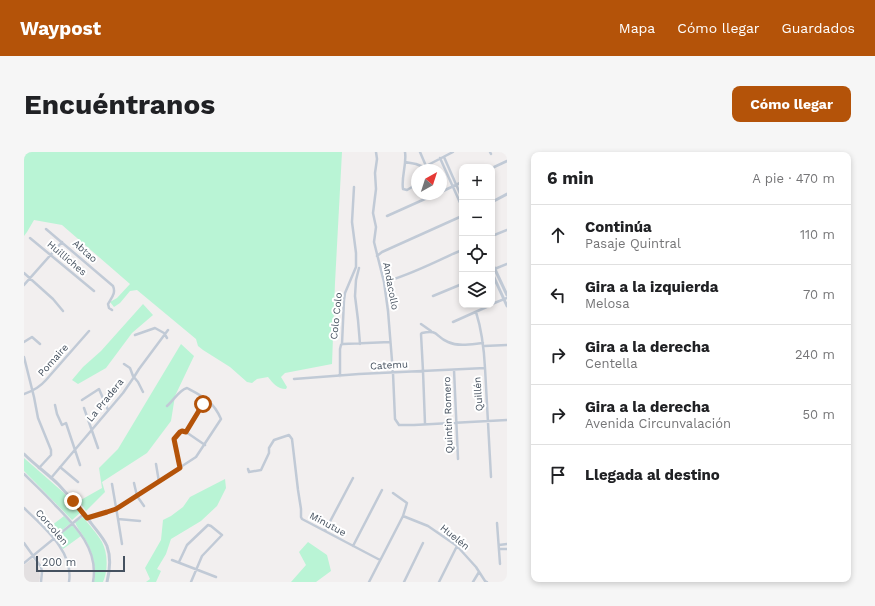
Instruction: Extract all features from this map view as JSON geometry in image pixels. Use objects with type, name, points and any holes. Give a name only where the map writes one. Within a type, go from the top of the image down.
[{"type":"street","name":"Andacollo","points":[[376,152],[376,189],[373,213],[376,227],[374,242],[384,282],[388,311],[393,373],[394,419],[399,424],[425,424]]},
{"type":"street","points":[[405,152],[402,187],[405,190],[411,188]]},
{"type":"street","points":[[420,152],[424,164]]},
{"type":"street","points":[[432,164],[453,152]]},
{"type":"street","points":[[444,157],[459,192]]},
{"type":"street","points":[[440,158],[459,200]]},
{"type":"street","points":[[495,167],[507,161]]},
{"type":"street","points":[[405,162],[416,164]]},
{"type":"street","points":[[447,189],[459,184]]},
{"type":"street","name":"Colo Colo","points":[[340,376],[340,349],[342,344],[344,300],[356,267],[356,253],[352,222],[354,187]]},
{"type":"street","points":[[495,200],[507,194]]},
{"type":"street","points":[[387,216],[423,200]]},
{"type":"street","points":[[377,256],[382,252],[459,217]]},
{"type":"street","name":"Abtao","points":[[46,229],[113,286],[114,294],[108,304],[109,308],[112,310]]},
{"type":"street","points":[[495,235],[507,230]]},
{"type":"street","name":"Huilliches","points":[[30,238],[94,291]]},
{"type":"street","points":[[24,285],[62,242]]},
{"type":"street","points":[[384,282],[397,279],[459,251]]},
{"type":"street","points":[[495,270],[507,264]]},
{"type":"street","name":"Colo Colo","points":[[359,268],[356,280],[355,296],[360,344]]},
{"type":"street","points":[[494,272],[506,297],[507,306]]},
{"type":"street","points":[[24,273],[53,299],[63,311]]},
{"type":"street","points":[[433,296],[459,285]]},
{"type":"street","points":[[495,303],[506,297]]},
{"type":"street","points":[[452,322],[485,308]]},
{"type":"street","name":"Quillén","points":[[476,312],[484,344],[484,368],[491,477]]},
{"type":"street","points":[[421,324],[448,342],[455,344],[507,345]]},
{"type":"street","points":[[135,335],[155,328],[167,338]]},
{"type":"street","name":"La Pradera","points":[[51,478],[123,393],[168,330]]},
{"type":"street","name":"Pomaire","points":[[24,394],[41,386],[89,331]]},
{"type":"street","points":[[432,331],[421,334],[425,424],[507,420]]},
{"type":"street","points":[[24,342],[32,337],[40,344]]},
{"type":"street","points":[[342,344],[390,342]]},
{"type":"street","points":[[24,357],[38,418],[46,435],[51,452],[39,468]]},
{"type":"street","points":[[124,364],[130,368],[143,392]]},
{"type":"street","name":"Catemu","points":[[294,379],[484,368]]},
{"type":"street","name":"Quintin Romero","points":[[454,370],[458,459]]},
{"type":"street","points":[[87,518],[116,509],[196,458],[221,419],[218,410],[207,399],[187,388],[182,389],[167,406]]},
{"type":"street","points":[[82,400],[99,389],[108,410]]},
{"type":"street","points":[[186,432],[203,404]]},
{"type":"street","points":[[55,405],[62,425],[66,423],[80,465]]},
{"type":"street","points":[[84,408],[98,448]]},
{"type":"street","points":[[180,468],[174,439],[180,432],[186,432],[205,445]]},
{"type":"street","name":"Minutue","points":[[248,469],[249,472],[261,470],[269,454],[269,448],[274,440],[289,435],[292,439],[301,509],[300,517],[380,560]]},
{"type":"street","points":[[24,454],[66,493],[84,514],[106,544],[110,564],[107,582]]},
{"type":"street","points":[[156,464],[159,482]]},
{"type":"street","points":[[60,467],[78,482]]},
{"type":"street","points":[[24,474],[73,523],[85,540],[93,559],[93,582]]},
{"type":"street","points":[[325,531],[353,478]]},
{"type":"street","points":[[134,483],[137,496],[144,506]]},
{"type":"street","points":[[112,484],[122,544]]},
{"type":"street","points":[[353,546],[382,490]]},
{"type":"street","points":[[368,582],[403,516],[407,503],[393,493]]},
{"type":"street","name":"Corcolen","points":[[24,508],[54,538],[63,550],[69,572],[69,582]]},
{"type":"street","points":[[24,563],[84,514]]},
{"type":"street","name":"Huelén","points":[[403,516],[428,526],[457,546],[476,567],[486,582]]},
{"type":"street","points":[[118,519],[140,521]]},
{"type":"street","points":[[497,523],[500,564]]},
{"type":"street","points":[[179,562],[188,545],[208,525],[222,535],[202,556],[191,582]]},
{"type":"street","points":[[24,543],[41,567],[41,582]]},
{"type":"street","points":[[404,582],[423,543]]},
{"type":"street","points":[[499,545],[507,544]]},
{"type":"street","points":[[438,582],[457,546]]},
{"type":"street","points":[[499,549],[507,548]]},
{"type":"street","points":[[172,560],[216,577]]},
{"type":"street","points":[[473,582],[479,572]]},
{"type":"shaded area","points":[[32,559],[39,568],[39,582],[24,582],[24,565]]},
{"type":"green space","points":[[24,152],[342,152],[332,364],[285,373],[281,377],[287,387],[286,389],[278,387],[268,377],[257,379],[252,383],[247,382],[230,367],[198,346],[196,339],[137,290],[130,291],[120,303],[114,307],[110,302],[117,298],[130,284],[62,225],[34,220],[24,236]]},
{"type":"green space","points":[[143,304],[153,315],[132,333],[106,368],[78,384],[72,380],[83,367],[101,351]]},
{"type":"green space","points":[[181,344],[194,356],[175,396],[171,421],[147,453],[102,482],[105,492],[86,511],[79,501],[102,488],[99,468],[118,449]]},
{"type":"green space","points":[[24,458],[64,493],[80,513],[72,520],[24,471]]},
{"type":"green space","points":[[225,479],[226,488],[217,506],[201,521],[171,539],[166,554],[157,569],[161,571],[156,582],[146,582],[150,579],[145,568],[161,540],[163,520],[183,507],[190,497]]},
{"type":"green space","points":[[64,516],[71,523],[53,537],[47,529]]},
{"type":"green space","points":[[83,517],[98,535],[104,546],[107,562],[103,582],[94,582],[95,576],[92,554],[75,522]]},
{"type":"green space","points":[[72,525],[81,536],[63,549],[55,539]]},
{"type":"green space","points":[[308,542],[327,555],[331,571],[316,582],[291,582],[306,565],[299,552]]},
{"type":"route","points":[[73,501],[87,518],[107,512],[116,509],[180,468],[174,439],[180,432],[186,432],[203,404]]}]
